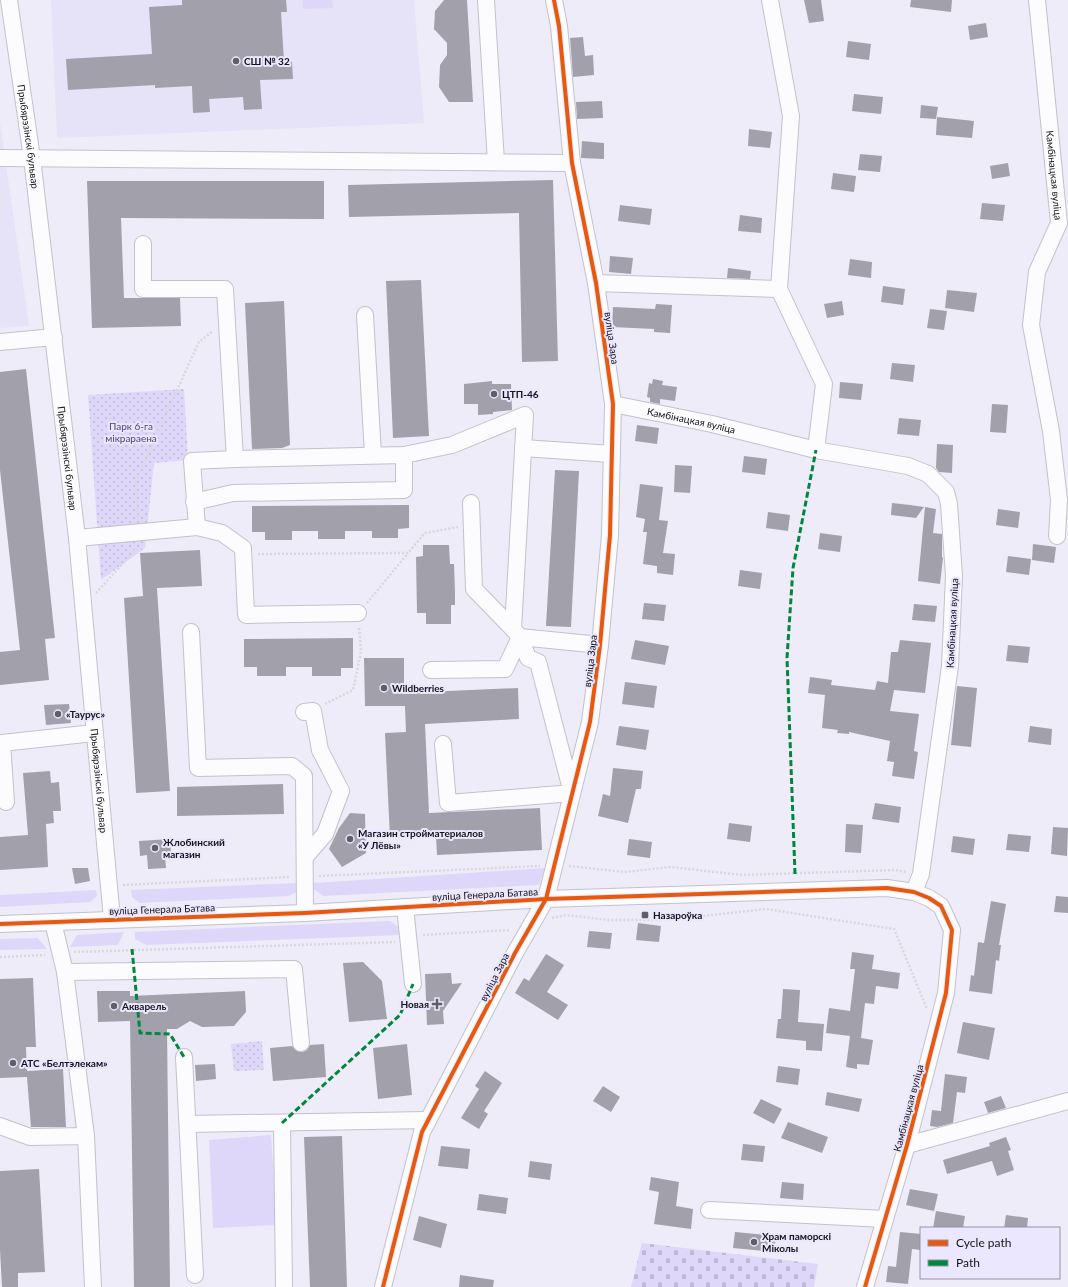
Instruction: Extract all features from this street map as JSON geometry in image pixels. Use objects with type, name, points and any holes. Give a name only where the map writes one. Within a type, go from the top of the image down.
[{"type":"street","name":"Прыбярэзінскі бульвар","points":[[9,0],[32,158],[77,538],[112,919]]},
{"type":"street","points":[[486,0],[496,162]]},
{"type":"street","name":"вуліца Зара","points":[[383,1287],[422,1132],[427,1120],[437,1105],[515,953],[546,899],[590,722],[600,645],[610,535],[614,404],[596,283],[572,163],[554,0]]},
{"type":"street","points":[[770,0],[791,116],[779,289],[824,384],[816,450]]},
{"type":"street","name":"Камбінацкая вуліца","points":[[1037,0],[1059,223],[1037,272],[1031,325],[1051,431],[1059,500],[1057,536]]},
{"type":"street","points":[[0,158],[572,163]]},
{"type":"street","points":[[143,244],[143,289],[225,289],[235,460]]},
{"type":"street","points":[[596,283],[779,289]]},
{"type":"street","points":[[365,316],[374,455]]},
{"type":"street","points":[[0,342],[54,337]]},
{"type":"street","name":"Камбінацкая вуліца","points":[[614,404],[712,424],[816,450],[908,466],[928,474],[946,492],[949,504],[954,576],[950,666],[921,874],[914,892]]},
{"type":"street","points":[[197,527],[192,462],[404,455],[452,445],[525,415],[516,633],[505,669],[431,670]]},
{"type":"street","points":[[523,448],[612,454]]},
{"type":"street","points":[[194,502],[233,493],[404,490],[404,455]]},
{"type":"street","points":[[443,744],[448,803],[572,793],[538,662],[528,658],[516,633],[474,589],[471,503]]},
{"type":"street","points":[[77,538],[197,527],[222,533],[243,548],[246,616],[358,613]]},
{"type":"street","points":[[191,632],[198,768],[292,766],[304,776],[305,912]]},
{"type":"street","points":[[516,633],[600,645]]},
{"type":"street","points":[[305,857],[325,834],[341,791],[320,750],[309,711]]},
{"type":"street","points":[[6,802],[2,743],[94,734]]},
{"type":"street","name":"вуліца Генерала Батава","points":[[0,924],[305,912],[546,899],[888,888],[914,892],[929,898],[941,906],[952,930]]},
{"type":"street","points":[[405,907],[413,984]]},
{"type":"street","points":[[53,922],[65,972],[86,1136],[92,1287]]},
{"type":"street","name":"Камбінацкая вуліца","points":[[866,1287],[907,1144],[946,993],[952,930]]},
{"type":"street","points":[[65,972],[294,969],[301,1043]]},
{"type":"street","points":[[184,1057],[195,1275]]},
{"type":"street","points":[[907,1144],[1068,1101]]},
{"type":"street","points":[[188,1124],[427,1120]]},
{"type":"street","points":[[282,1123],[284,1287]]},
{"type":"street","points":[[0,1126],[30,1137],[86,1136]]},
{"type":"street","points":[[709,1210],[885,1219]]},
{"type":"path","points":[[93,596],[140,545],[136,480],[200,342],[227,321]]},
{"type":"path","points":[[309,711],[353,690],[361,652],[358,613],[408,552],[426,533],[472,525]]},
{"type":"path","points":[[243,555],[408,552]]},
{"type":"path","points":[[117,885],[555,865],[626,872],[671,867],[742,875],[895,870],[921,874]]},
{"type":"path","points":[[548,919],[566,915],[609,920],[667,920],[766,909],[894,929],[927,1010]]},
{"type":"path","points":[[418,936],[510,930]]},
{"type":"path","points":[[72,952],[397,942]]},
{"type":"path","points":[[0,958],[45,955]]},
{"type":"shaded area","name":"СШ № 32","points":[[51,0],[414,0],[424,123],[57,138]]},
{"type":"shaded area","points":[[0,123],[29,326],[0,328]]},
{"type":"green space","points":[[303,0],[332,0],[333,8],[303,9]]},
{"type":"green space","name":"Парк 6-га мікрараена","points":[[184,389],[188,460],[154,463],[145,548],[101,580],[88,395]]},
{"type":"green space","points":[[545,868],[539,885],[323,896],[314,889],[314,883]]},
{"type":"green space","points":[[297,883],[300,890],[289,896],[139,903],[132,897],[131,890]]},
{"type":"green space","points":[[96,890],[97,896],[90,902],[0,907],[0,895]]},
{"type":"green space","points":[[390,921],[400,928],[401,935],[146,945],[135,939],[135,932]]},
{"type":"green space","points":[[124,932],[118,945],[70,947],[77,935]]},
{"type":"green space","points":[[38,938],[47,949],[0,950],[0,939]]},
{"type":"green space","points":[[262,1041],[264,1070],[234,1071],[231,1044]]},
{"type":"green space","points":[[271,1135],[277,1225],[213,1228],[209,1140]]},
{"type":"green space","points":[[642,1243],[818,1264],[814,1287],[631,1287]]},
{"type":"building","points":[[182,0],[286,0],[287,12],[281,12],[284,62],[292,62],[293,79],[260,80],[262,109],[244,110],[243,97],[209,99],[210,112],[193,113],[192,86],[155,88],[155,85],[68,90],[66,59],[152,54],[149,7],[182,5]]},
{"type":"building","points":[[444,0],[467,0],[473,102],[449,102],[439,87],[440,65],[447,55],[447,43],[434,29],[435,11]]},
{"type":"building","points":[[804,0],[821,0],[824,21],[809,23]]},
{"type":"building","points":[[911,0],[952,0],[951,12],[910,7]]},
{"type":"building","points":[[986,23],[988,37],[970,40],[968,26]]},
{"type":"building","points":[[583,37],[585,56],[593,55],[594,75],[573,77],[570,38]]},
{"type":"building","points":[[848,41],[871,44],[869,60],[846,57]]},
{"type":"building","points":[[854,94],[883,97],[881,114],[852,111]]},
{"type":"building","points":[[602,101],[603,118],[577,119],[576,102]]},
{"type":"building","points":[[921,105],[938,107],[936,119],[920,118]]},
{"type":"building","points":[[937,117],[974,121],[972,138],[936,135]]},
{"type":"building","points":[[749,129],[772,132],[770,148],[748,146]]},
{"type":"building","points":[[582,141],[604,143],[604,159],[581,158]]},
{"type":"building","points":[[860,154],[882,156],[880,172],[858,170]]},
{"type":"building","points":[[1008,163],[1010,176],[992,179],[990,166]]},
{"type":"building","points":[[833,173],[856,176],[854,192],[831,189]]},
{"type":"building","points":[[553,180],[558,361],[522,362],[519,213],[349,217],[348,185]]},
{"type":"building","points":[[87,181],[324,181],[324,219],[121,218],[124,298],[180,298],[181,326],[92,328]]},
{"type":"building","points":[[982,203],[1005,205],[1003,221],[980,219]]},
{"type":"building","points":[[620,205],[652,209],[650,225],[618,221]]},
{"type":"building","points":[[740,215],[762,218],[761,233],[738,231]]},
{"type":"building","points":[[610,256],[633,258],[631,274],[609,272]]},
{"type":"building","points":[[850,259],[872,262],[871,278],[848,275]]},
{"type":"building","points":[[728,268],[751,271],[750,279],[727,278]]},
{"type":"building","points":[[421,280],[429,436],[393,438],[386,281]]},
{"type":"building","points":[[883,286],[905,289],[903,305],[881,302]]},
{"type":"building","points":[[947,290],[977,293],[974,312],[945,308]]},
{"type":"building","points":[[284,301],[290,445],[282,448],[252,449],[245,303]]},
{"type":"building","points":[[842,301],[844,315],[827,318],[824,304]]},
{"type":"building","points":[[656,304],[672,305],[670,333],[654,332],[654,329],[612,327],[613,307],[655,309]]},
{"type":"building","points":[[930,309],[947,311],[944,330],[927,328]]},
{"type":"building","points":[[892,363],[915,365],[913,382],[890,379]]},
{"type":"building","points":[[26,369],[55,638],[45,639],[49,680],[0,685],[0,652],[20,650],[0,470],[0,372]]},
{"type":"building","points":[[653,379],[663,381],[662,385],[677,387],[675,401],[660,399],[660,404],[650,402],[650,398],[647,397],[649,383],[652,384]]},
{"type":"building","name":"ЦТП-46","points":[[492,381],[492,384],[511,384],[512,410],[478,415],[478,404],[464,404],[464,384]]},
{"type":"building","points":[[840,382],[863,384],[861,400],[839,398]]},
{"type":"building","points":[[992,404],[1008,405],[1006,433],[990,432]]},
{"type":"building","points":[[899,418],[921,420],[919,436],[897,434]]},
{"type":"building","points":[[637,425],[659,428],[657,444],[635,441]]},
{"type":"building","points":[[937,444],[953,445],[952,473],[939,472],[936,468]]},
{"type":"building","points":[[744,456],[767,459],[765,475],[742,472]]},
{"type":"building","points":[[675,465],[692,466],[690,493],[674,492]]},
{"type":"building","points":[[555,470],[579,471],[571,627],[546,626]]},
{"type":"building","points":[[640,484],[663,487],[659,520],[668,521],[663,553],[675,554],[673,575],[657,573],[657,566],[643,564],[647,532],[643,532],[645,519],[636,517]]},
{"type":"building","points":[[892,503],[924,507],[916,518],[891,515]]},
{"type":"building","points":[[409,505],[409,528],[398,529],[398,538],[372,538],[372,531],[345,531],[345,539],[318,539],[318,531],[292,531],[292,540],[265,540],[265,532],[252,532],[252,506]]},
{"type":"building","points":[[925,507],[936,509],[933,533],[942,534],[943,558],[940,584],[918,581]]},
{"type":"building","points":[[998,509],[1020,512],[1018,528],[996,525]]},
{"type":"building","points":[[768,512],[790,515],[788,531],[766,528]]},
{"type":"building","points":[[820,533],[842,536],[840,552],[818,549]]},
{"type":"building","points":[[1033,544],[1056,547],[1054,563],[1032,560]]},
{"type":"building","points":[[423,545],[449,545],[450,564],[454,564],[455,592],[455,605],[451,605],[451,624],[426,624],[426,613],[417,613],[416,557],[423,556]]},
{"type":"building","points":[[200,550],[202,586],[157,588],[170,791],[136,793],[124,598],[143,596],[140,553]]},
{"type":"building","points":[[1008,556],[1031,559],[1029,575],[1006,572]]},
{"type":"building","points":[[740,570],[762,573],[760,589],[738,586]]},
{"type":"building","points":[[644,603],[666,605],[664,621],[642,619]]},
{"type":"building","points":[[914,604],[937,606],[935,622],[912,620]]},
{"type":"building","points":[[353,638],[353,668],[341,668],[341,676],[312,676],[312,667],[286,667],[286,676],[257,676],[257,667],[244,667],[244,639]]},
{"type":"building","points":[[635,640],[669,646],[665,665],[631,659]]},
{"type":"building","points":[[900,640],[931,643],[925,693],[894,690],[890,711],[919,714],[914,751],[918,752],[914,779],[892,776],[894,762],[887,761],[890,741],[849,732],[849,734],[837,733],[838,730],[822,728],[825,695],[808,693],[810,677],[832,680],[831,685],[875,690],[877,681],[888,683],[891,652],[898,652]]},
{"type":"building","points":[[1008,645],[1030,647],[1028,663],[1006,661]]},
{"type":"building","points":[[364,658],[404,658],[404,693],[518,688],[519,719],[425,724],[429,813],[540,808],[542,850],[437,855],[436,836],[390,838],[385,733],[406,732],[405,706],[365,706]]},
{"type":"building","points":[[625,682],[657,686],[654,708],[622,704]]},
{"type":"building","points":[[957,686],[977,688],[971,747],[951,745]]},
{"type":"building","name":"«Таурус»","points":[[69,704],[71,723],[46,725],[44,705]]},
{"type":"building","points":[[619,726],[649,730],[646,750],[616,745]]},
{"type":"building","points":[[1030,726],[1052,729],[1051,745],[1028,742]]},
{"type":"building","points":[[613,768],[643,771],[641,789],[636,789],[628,823],[598,816],[603,794],[610,796]]},
{"type":"building","points":[[50,771],[51,783],[59,782],[61,811],[53,811],[54,823],[46,824],[48,867],[0,870],[0,837],[28,835],[23,773]]},
{"type":"building","points":[[283,784],[284,814],[177,816],[177,787]]},
{"type":"building","points":[[875,803],[901,807],[899,823],[872,819]]},
{"type":"building","name":"Магазин стройматериалов «У Лёвы»","points":[[350,813],[365,814],[366,853],[342,867],[329,849],[339,828]]},
{"type":"building","points":[[729,823],[752,826],[750,842],[727,839]]},
{"type":"building","points":[[846,824],[863,825],[861,853],[845,852]]},
{"type":"building","points":[[1053,827],[1068,828],[1067,856],[1051,854]]},
{"type":"building","points":[[1008,834],[1031,836],[1029,852],[1006,850]]},
{"type":"building","points":[[953,836],[975,839],[973,855],[951,852]]},
{"type":"building","name":"Жлобинский магазин","points":[[170,839],[171,855],[165,856],[166,868],[148,869],[147,855],[140,856],[139,841]]},
{"type":"building","points":[[629,839],[652,842],[650,858],[627,855]]},
{"type":"building","points":[[72,868],[88,868],[90,881],[75,884]]},
{"type":"building","points":[[1056,896],[1068,897],[1068,913],[1054,912]]},
{"type":"building","points":[[991,901],[1006,904],[999,945],[1001,945],[999,961],[996,960],[992,994],[969,991],[971,975],[974,976],[978,942],[984,943]]},
{"type":"building","points":[[638,923],[661,926],[659,942],[636,940]]},
{"type":"building","points":[[589,931],[612,933],[610,949],[587,947]]},
{"type":"building","points":[[852,952],[874,955],[872,969],[900,973],[898,989],[876,986],[874,1004],[865,1003],[861,1038],[873,1040],[869,1065],[857,1064],[857,1069],[846,1067],[850,1036],[826,1033],[829,1008],[850,1011],[855,969],[850,969]]},
{"type":"building","points":[[546,954],[564,965],[547,992],[568,1005],[558,1020],[515,993],[524,978],[529,981]]},
{"type":"building","points":[[363,962],[382,981],[387,1019],[349,1022],[343,963]]},
{"type":"building","name":"Новая","points":[[451,973],[452,984],[462,983],[443,1011],[444,1024],[427,1025],[425,974]]},
{"type":"building","points":[[33,978],[36,1047],[26,1047],[27,1071],[63,1069],[66,1127],[31,1127],[27,1077],[0,1078],[0,979]]},
{"type":"building","points":[[783,989],[800,990],[798,1022],[824,1024],[822,1051],[806,1050],[806,1041],[776,1038],[778,1019],[781,1019]]},
{"type":"building","points":[[97,991],[130,991],[130,996],[245,991],[246,1012],[234,1026],[202,1027],[190,1021],[177,1029],[167,1029],[170,1287],[134,1287],[130,1021],[98,1022]]},
{"type":"building","points":[[963,1022],[995,1028],[989,1060],[957,1053]]},
{"type":"building","points":[[324,1044],[326,1077],[273,1081],[270,1048],[292,1046],[297,1051],[302,1052],[307,1050],[310,1045]]},
{"type":"building","points":[[407,1044],[412,1095],[378,1099],[373,1048]]},
{"type":"building","points":[[215,1064],[216,1079],[196,1081],[195,1065]]},
{"type":"building","points":[[778,1066],[800,1069],[798,1085],[776,1082]]},
{"type":"building","points":[[485,1071],[502,1083],[484,1111],[488,1114],[479,1129],[461,1118],[479,1089],[475,1086]]},
{"type":"building","points":[[945,1074],[967,1077],[965,1093],[957,1092],[953,1123],[937,1127],[930,1126],[932,1110],[941,1111]]},
{"type":"building","points":[[603,1086],[620,1097],[611,1112],[593,1101]]},
{"type":"building","points":[[827,1092],[862,1099],[859,1112],[825,1105]]},
{"type":"building","points":[[1001,1096],[1006,1108],[988,1113],[984,1102]]},
{"type":"building","points":[[761,1099],[782,1109],[774,1124],[753,1113]]},
{"type":"building","points":[[788,1122],[828,1137],[822,1153],[781,1138]]},
{"type":"building","points":[[342,1136],[347,1287],[310,1287],[304,1137]]},
{"type":"building","points":[[1006,1137],[1011,1150],[1008,1151],[1014,1170],[997,1176],[992,1161],[947,1174],[943,1160],[990,1146],[989,1143]]},
{"type":"building","points":[[743,1144],[765,1146],[763,1162],[741,1160]]},
{"type":"building","points":[[441,1146],[470,1149],[468,1169],[438,1166]]},
{"type":"building","points":[[530,1161],[552,1164],[550,1180],[528,1177]]},
{"type":"building","points":[[39,1169],[45,1272],[18,1273],[18,1287],[2,1287],[0,1250],[0,1171]]},
{"type":"building","points":[[651,1177],[679,1182],[676,1206],[693,1209],[691,1229],[654,1224],[659,1192],[649,1190]]},
{"type":"building","points":[[782,1182],[804,1184],[803,1200],[780,1198]]},
{"type":"building","points":[[910,1189],[938,1194],[934,1211],[906,1205]]},
{"type":"building","points":[[479,1194],[508,1198],[506,1214],[477,1210]]},
{"type":"building","points":[[936,1211],[965,1216],[963,1227],[933,1227]]},
{"type":"building","points":[[1006,1215],[1028,1218],[1027,1227],[1004,1227]]},
{"type":"building","points":[[419,1216],[447,1224],[441,1248],[413,1240]]},
{"type":"building","name":"Храм паморскі Міколы","points":[[735,1232],[776,1236],[774,1252],[733,1248]]},
{"type":"building","points":[[900,1232],[920,1234],[920,1250],[912,1249],[908,1284],[886,1282],[888,1266],[896,1267]]},
{"type":"building","points":[[460,1275],[494,1280],[493,1287],[459,1287]]},
{"type":"marked path","points":[[795,874],[787,658],[793,568],[816,450]]},
{"type":"marked path","points":[[132,949],[140,1033],[170,1034],[184,1057]]},
{"type":"marked path","points":[[282,1123],[400,1015],[413,984]]},
{"type":"cycle path","points":[[383,1287],[422,1132],[515,953],[546,899],[590,722],[600,645],[610,535],[613,404],[596,283],[572,163],[559,26],[554,0]]},
{"type":"cycle path","points":[[0,924],[305,913],[546,899],[887,888],[914,892],[929,898],[941,906],[952,930],[946,993],[907,1145],[865,1287]]},
{"type":"place","name":"СШ № 32","points":[[236,61]]},
{"type":"place","name":"ЦТП-46","points":[[494,394]]},
{"type":"place","name":"Wildberries","points":[[384,688]]},
{"type":"place","name":"«Таурус»","points":[[58,714]]},
{"type":"place","name":"Магазин стройматериалов «У Лёвы»","points":[[350,839]]},
{"type":"place","name":"Жлобинский магазин","points":[[155,848]]},
{"type":"place","name":"Назароўка","points":[[645,915]]},
{"type":"place","name":"Новая","points":[[437,1004]]},
{"type":"place","name":"Акварель","points":[[114,1006]]},
{"type":"place","name":"АТС «Белтэлекам»","points":[[13,1063]]},
{"type":"place","name":"Храм паморскі Міколы","points":[[754,1242]]}]
